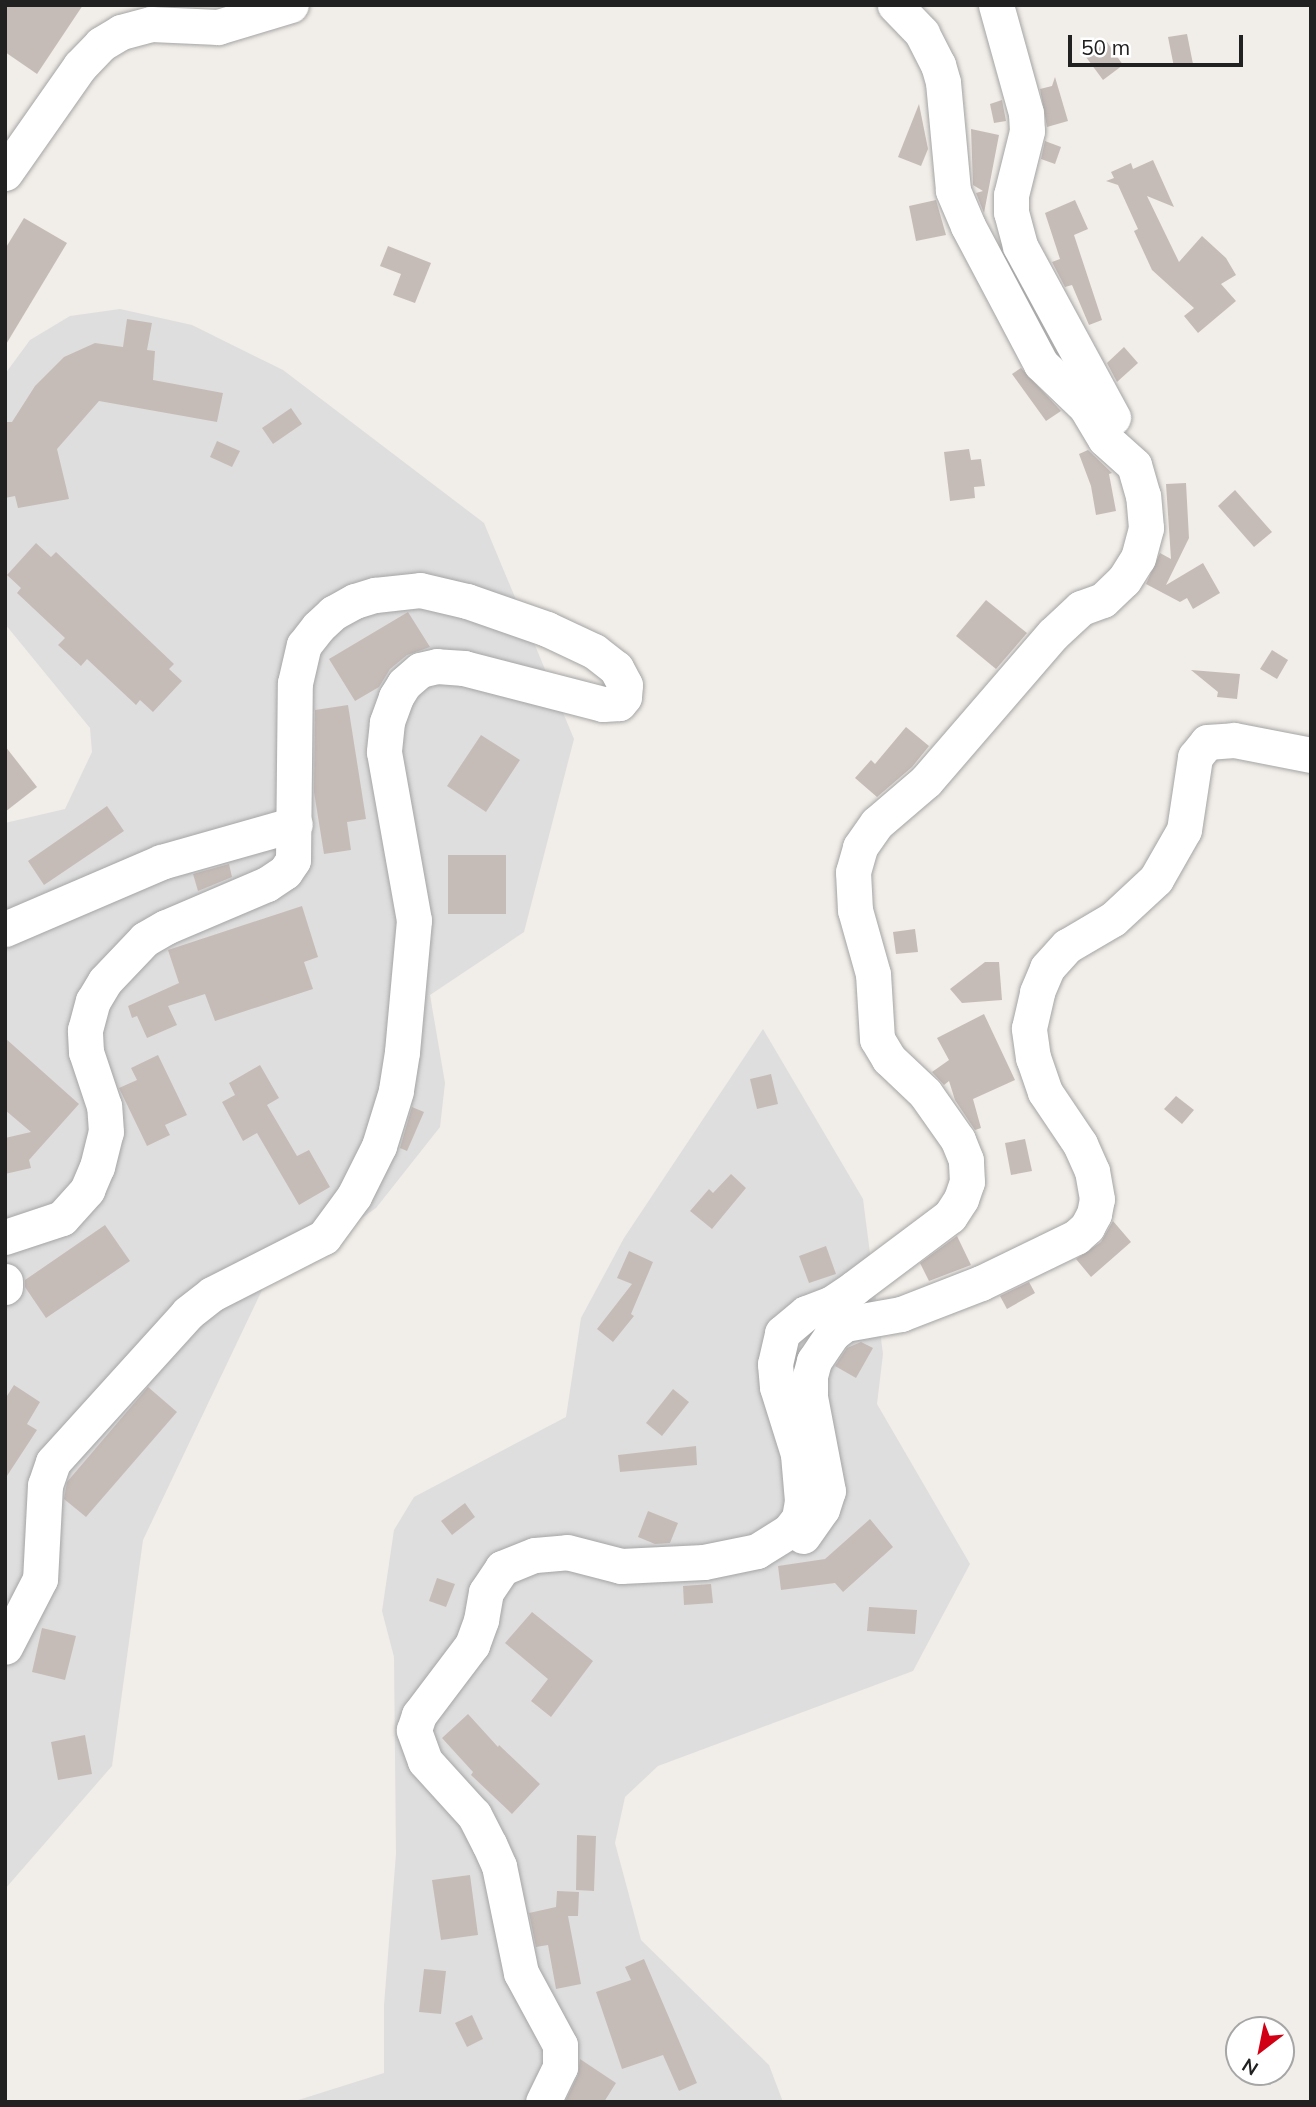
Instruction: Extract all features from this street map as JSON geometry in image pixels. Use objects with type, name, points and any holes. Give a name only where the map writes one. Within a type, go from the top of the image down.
[{"type":"street","points":[[5,173],[80,66],[101,44],[121,32],[151,23],[218,27],[291,5]]},
{"type":"street","points":[[895,5],[922,33],[938,65],[943,82],[953,190],[968,226],[1041,364],[1085,405],[1105,439],[1134,465]]},
{"type":"street","points":[[757,1551],[789,1531],[799,1518],[802,1501],[798,1454],[777,1387],[775,1364],[782,1333],[806,1313],[832,1303],[855,1288],[950,1216],[961,1199],[967,1182],[966,1160],[958,1140],[925,1093],[889,1059],[877,1039],[873,974],[855,910],[853,872],[860,847],[877,822],[926,781],[1053,634],[1081,608],[1103,600],[1124,580],[1139,558],[1146,528],[1143,496],[1134,465],[1116,423],[1020,246],[1011,212],[1012,195],[1027,131],[1026,113],[996,5]]},
{"type":"street","points":[[5,1237],[62,1218],[88,1190],[97,1167],[106,1132],[104,1106],[86,1052],[85,1030],[93,1001],[105,981],[145,939],[166,927],[244,896],[285,872],[293,860],[297,664],[304,645],[333,613],[355,601],[375,595],[421,590],[467,601],[547,629],[594,651],[616,668],[625,685],[624,697],[619,703],[603,704],[464,668],[437,666],[420,670],[404,684],[387,722],[384,752],[414,920],[402,1052],[396,1090],[379,1146],[354,1196],[324,1237],[212,1294],[188,1313],[53,1462],[45,1485],[40,1579],[5,1647]]},
{"type":"street","points":[[543,2102],[560,2067],[560,2045],[521,1973],[494,1855],[479,1822],[425,1762],[414,1730],[419,1715],[472,1645],[481,1620],[486,1592],[502,1568],[535,1555],[567,1552],[621,1566],[704,1562],[793,1543],[807,1532],[822,1510],[828,1491],[810,1397],[810,1376],[814,1361],[832,1334],[845,1324],[901,1314],[939,1302],[1076,1237],[1091,1220],[1097,1199],[1092,1171],[1080,1144],[1045,1092],[1033,1058],[1029,1028],[1037,992],[1047,968],[1067,946],[1114,919],[1156,879],[1184,830],[1195,757],[1207,742],[1234,740],[1311,755]]},
{"type":"street","points":[[5,929],[161,862],[295,824]]},
{"type":"street","points":[[5,1281],[5,1287]]},
{"type":"shaded area","points":[[120,309],[192,325],[283,370],[484,523],[574,739],[524,932],[430,995],[445,1083],[440,1127],[376,1208],[263,1288],[143,1540],[112,1766],[5,1889],[5,823],[65,809],[92,752],[90,728],[5,624],[5,374],[30,340],[70,316]]},
{"type":"shaded area","points":[[763,1029],[863,1199],[883,1354],[877,1404],[970,1564],[913,1671],[658,1766],[625,1797],[615,1843],[641,1940],[769,2065],[783,2102],[292,2102],[384,2073],[384,2005],[396,1854],[394,1657],[382,1611],[394,1530],[414,1497],[566,1417],[581,1318],[624,1238]]},
{"type":"building","points":[[5,5],[83,5],[37,74],[5,52]]},
{"type":"building","points":[[1187,34],[1193,64],[1174,67],[1168,37]]},
{"type":"building","points":[[1107,42],[1123,65],[1103,80],[1086,57]]},
{"type":"building","points":[[1055,77],[1068,121],[1047,127],[1040,89],[1052,86]]},
{"type":"building","points":[[1002,100],[1006,121],[994,123],[990,104]]},
{"type":"building","points":[[919,104],[928,149],[921,166],[898,157]]},
{"type":"building","points":[[971,129],[999,135],[984,213],[976,193],[983,191],[973,185]]},
{"type":"building","points":[[1045,141],[1061,147],[1055,164],[1041,159]]},
{"type":"building","points":[[1153,160],[1174,207],[1147,196],[1179,262],[1202,236],[1226,258],[1236,275],[1221,284],[1236,301],[1198,333],[1184,316],[1194,308],[1152,270],[1134,231],[1138,229],[1118,185],[1106,181],[1114,178],[1111,172],[1131,163],[1133,169]]},
{"type":"building","points":[[936,200],[946,235],[916,241],[909,206]]},
{"type":"building","points":[[1075,200],[1088,229],[1074,235],[1102,320],[1089,325],[1072,285],[1065,287],[1052,262],[1060,259],[1045,213]]},
{"type":"building","points":[[24,218],[67,243],[5,346],[5,249]]},
{"type":"building","points":[[388,246],[431,263],[415,303],[393,295],[401,274],[380,266]]},
{"type":"building","points":[[127,319],[152,323],[147,350],[155,351],[153,380],[223,393],[217,422],[99,401],[57,449],[69,499],[18,508],[15,496],[5,498],[5,422],[12,422],[35,386],[64,357],[95,343],[123,347]]},
{"type":"building","points":[[1124,347],[1138,363],[1117,382],[1107,363]]},
{"type":"building","points":[[1021,368],[1061,411],[1046,421],[1012,374]]},
{"type":"building","points":[[291,408],[302,424],[273,444],[262,428]]},
{"type":"building","points":[[217,441],[240,451],[232,467],[210,457]]},
{"type":"building","points":[[969,449],[971,460],[981,459],[985,486],[974,487],[975,498],[950,501],[944,452]]},
{"type":"building","points":[[1088,450],[1112,473],[1109,474],[1116,511],[1096,515],[1091,486],[1079,454]]},
{"type":"building","points":[[1186,483],[1189,538],[1166,585],[1203,563],[1220,593],[1193,609],[1187,598],[1180,602],[1146,584],[1160,553],[1171,559],[1166,484]]},
{"type":"building","points":[[1235,490],[1272,532],[1254,547],[1218,506]]},
{"type":"building","points":[[36,543],[51,557],[56,552],[174,664],[169,669],[182,681],[153,712],[140,700],[136,705],[87,659],[81,666],[58,645],[65,638],[17,593],[21,588],[7,575]]},
{"type":"building","points":[[986,600],[1027,633],[996,669],[956,636]]},
{"type":"building","points":[[408,612],[430,647],[407,655],[390,669],[379,687],[355,701],[329,659]]},
{"type":"building","points":[[1272,650],[1288,660],[1277,679],[1260,669]]},
{"type":"building","points":[[1191,670],[1240,674],[1237,699],[1217,697],[1218,692]]},
{"type":"building","points":[[348,705],[366,819],[347,822],[351,850],[324,854],[314,792],[315,710]]},
{"type":"building","points":[[906,727],[929,746],[912,767],[877,797],[855,778],[871,760],[875,764]]},
{"type":"building","points":[[481,735],[520,760],[486,812],[447,786]]},
{"type":"building","points":[[5,746],[37,787],[5,812]]},
{"type":"building","points":[[107,806],[124,831],[44,885],[28,861]]},
{"type":"building","points":[[448,855],[506,855],[506,914],[448,914]]},
{"type":"building","points":[[229,864],[232,877],[198,891],[193,874]]},
{"type":"building","points":[[302,906],[318,957],[304,962],[313,989],[215,1021],[205,994],[168,1006],[177,1025],[147,1038],[137,1016],[132,1018],[128,1006],[179,983],[168,950]]},
{"type":"building","points":[[915,929],[918,952],[896,954],[893,932]]},
{"type":"building","points":[[985,962],[999,962],[1002,1000],[962,1003],[950,989]]},
{"type":"building","points":[[984,1014],[1015,1080],[973,1099],[981,1128],[975,1130],[955,1100],[949,1081],[944,1085],[932,1072],[949,1060],[937,1038]]},
{"type":"building","points":[[5,1038],[79,1104],[29,1160],[31,1168],[5,1174],[5,1138],[31,1132],[5,1110]]},
{"type":"building","points":[[158,1055],[187,1115],[165,1125],[170,1135],[147,1146],[119,1088],[137,1080],[131,1068]]},
{"type":"building","points":[[260,1065],[279,1098],[267,1105],[297,1156],[309,1150],[330,1187],[299,1205],[257,1133],[243,1141],[222,1102],[235,1095],[229,1083]]},
{"type":"building","points":[[771,1074],[778,1104],[757,1109],[750,1079]]},
{"type":"building","points":[[1176,1096],[1194,1110],[1182,1124],[1164,1109]]},
{"type":"building","points":[[412,1107],[424,1112],[407,1151],[400,1148]]},
{"type":"building","points":[[1025,1139],[1032,1171],[1011,1175],[1005,1143]]},
{"type":"building","points":[[731,1174],[746,1188],[712,1229],[690,1211],[709,1189],[713,1193]]},
{"type":"building","points":[[1113,1221],[1131,1242],[1091,1277],[1076,1259],[1101,1242]]},
{"type":"building","points":[[105,1225],[130,1261],[46,1318],[25,1287],[25,1280]]},
{"type":"building","points":[[957,1236],[971,1265],[929,1281],[920,1263]]},
{"type":"building","points":[[826,1246],[836,1274],[809,1283],[799,1256]]},
{"type":"building","points":[[629,1251],[653,1262],[631,1314],[634,1316],[613,1342],[597,1329],[632,1284],[617,1278]]},
{"type":"building","points":[[1029,1282],[1035,1293],[1007,1309],[1000,1296]]},
{"type":"building","points":[[861,1342],[873,1348],[856,1378],[835,1366],[847,1348]]},
{"type":"building","points":[[14,1385],[40,1402],[27,1424],[37,1430],[5,1479],[5,1399]]},
{"type":"building","points":[[148,1387],[177,1412],[86,1517],[64,1499],[67,1482]]},
{"type":"building","points":[[673,1389],[689,1402],[662,1436],[646,1423]]},
{"type":"building","points":[[696,1446],[697,1465],[620,1472],[618,1455]]},
{"type":"building","points":[[465,1503],[475,1517],[452,1535],[441,1521]]},
{"type":"building","points":[[648,1511],[678,1523],[670,1543],[655,1544],[638,1537]]},
{"type":"building","points":[[870,1519],[893,1547],[843,1592],[835,1583],[781,1590],[778,1566],[825,1559]]},
{"type":"building","points":[[437,1578],[455,1584],[446,1607],[429,1601]]},
{"type":"building","points":[[711,1584],[713,1603],[684,1605],[683,1586]]},
{"type":"building","points":[[869,1607],[917,1610],[915,1634],[867,1631]]},
{"type":"building","points":[[532,1612],[593,1661],[551,1717],[531,1701],[548,1679],[505,1643]]},
{"type":"building","points":[[42,1628],[76,1636],[65,1680],[32,1672]]},
{"type":"building","points":[[468,1714],[498,1747],[499,1745],[540,1784],[512,1814],[471,1775],[473,1772],[442,1738]]},
{"type":"building","points":[[85,1735],[92,1774],[58,1780],[51,1742]]},
{"type":"building","points":[[577,1835],[596,1836],[594,1891],[576,1890]]},
{"type":"building","points":[[470,1875],[478,1935],[441,1940],[432,1880]]},
{"type":"building","points":[[557,1891],[579,1892],[578,1916],[568,1916],[581,1984],[556,1989],[548,1945],[536,1947],[529,1913],[556,1907]]},
{"type":"building","points":[[644,1959],[697,2083],[679,2091],[663,2055],[622,2069],[596,1992],[631,1980],[625,1967]]},
{"type":"building","points":[[424,1969],[446,1971],[441,2014],[419,2012]]},
{"type":"building","points":[[472,2015],[483,2039],[467,2047],[455,2023]]},
{"type":"building","points":[[580,2059],[616,2083],[604,2102],[565,2102],[578,2075]]}]
